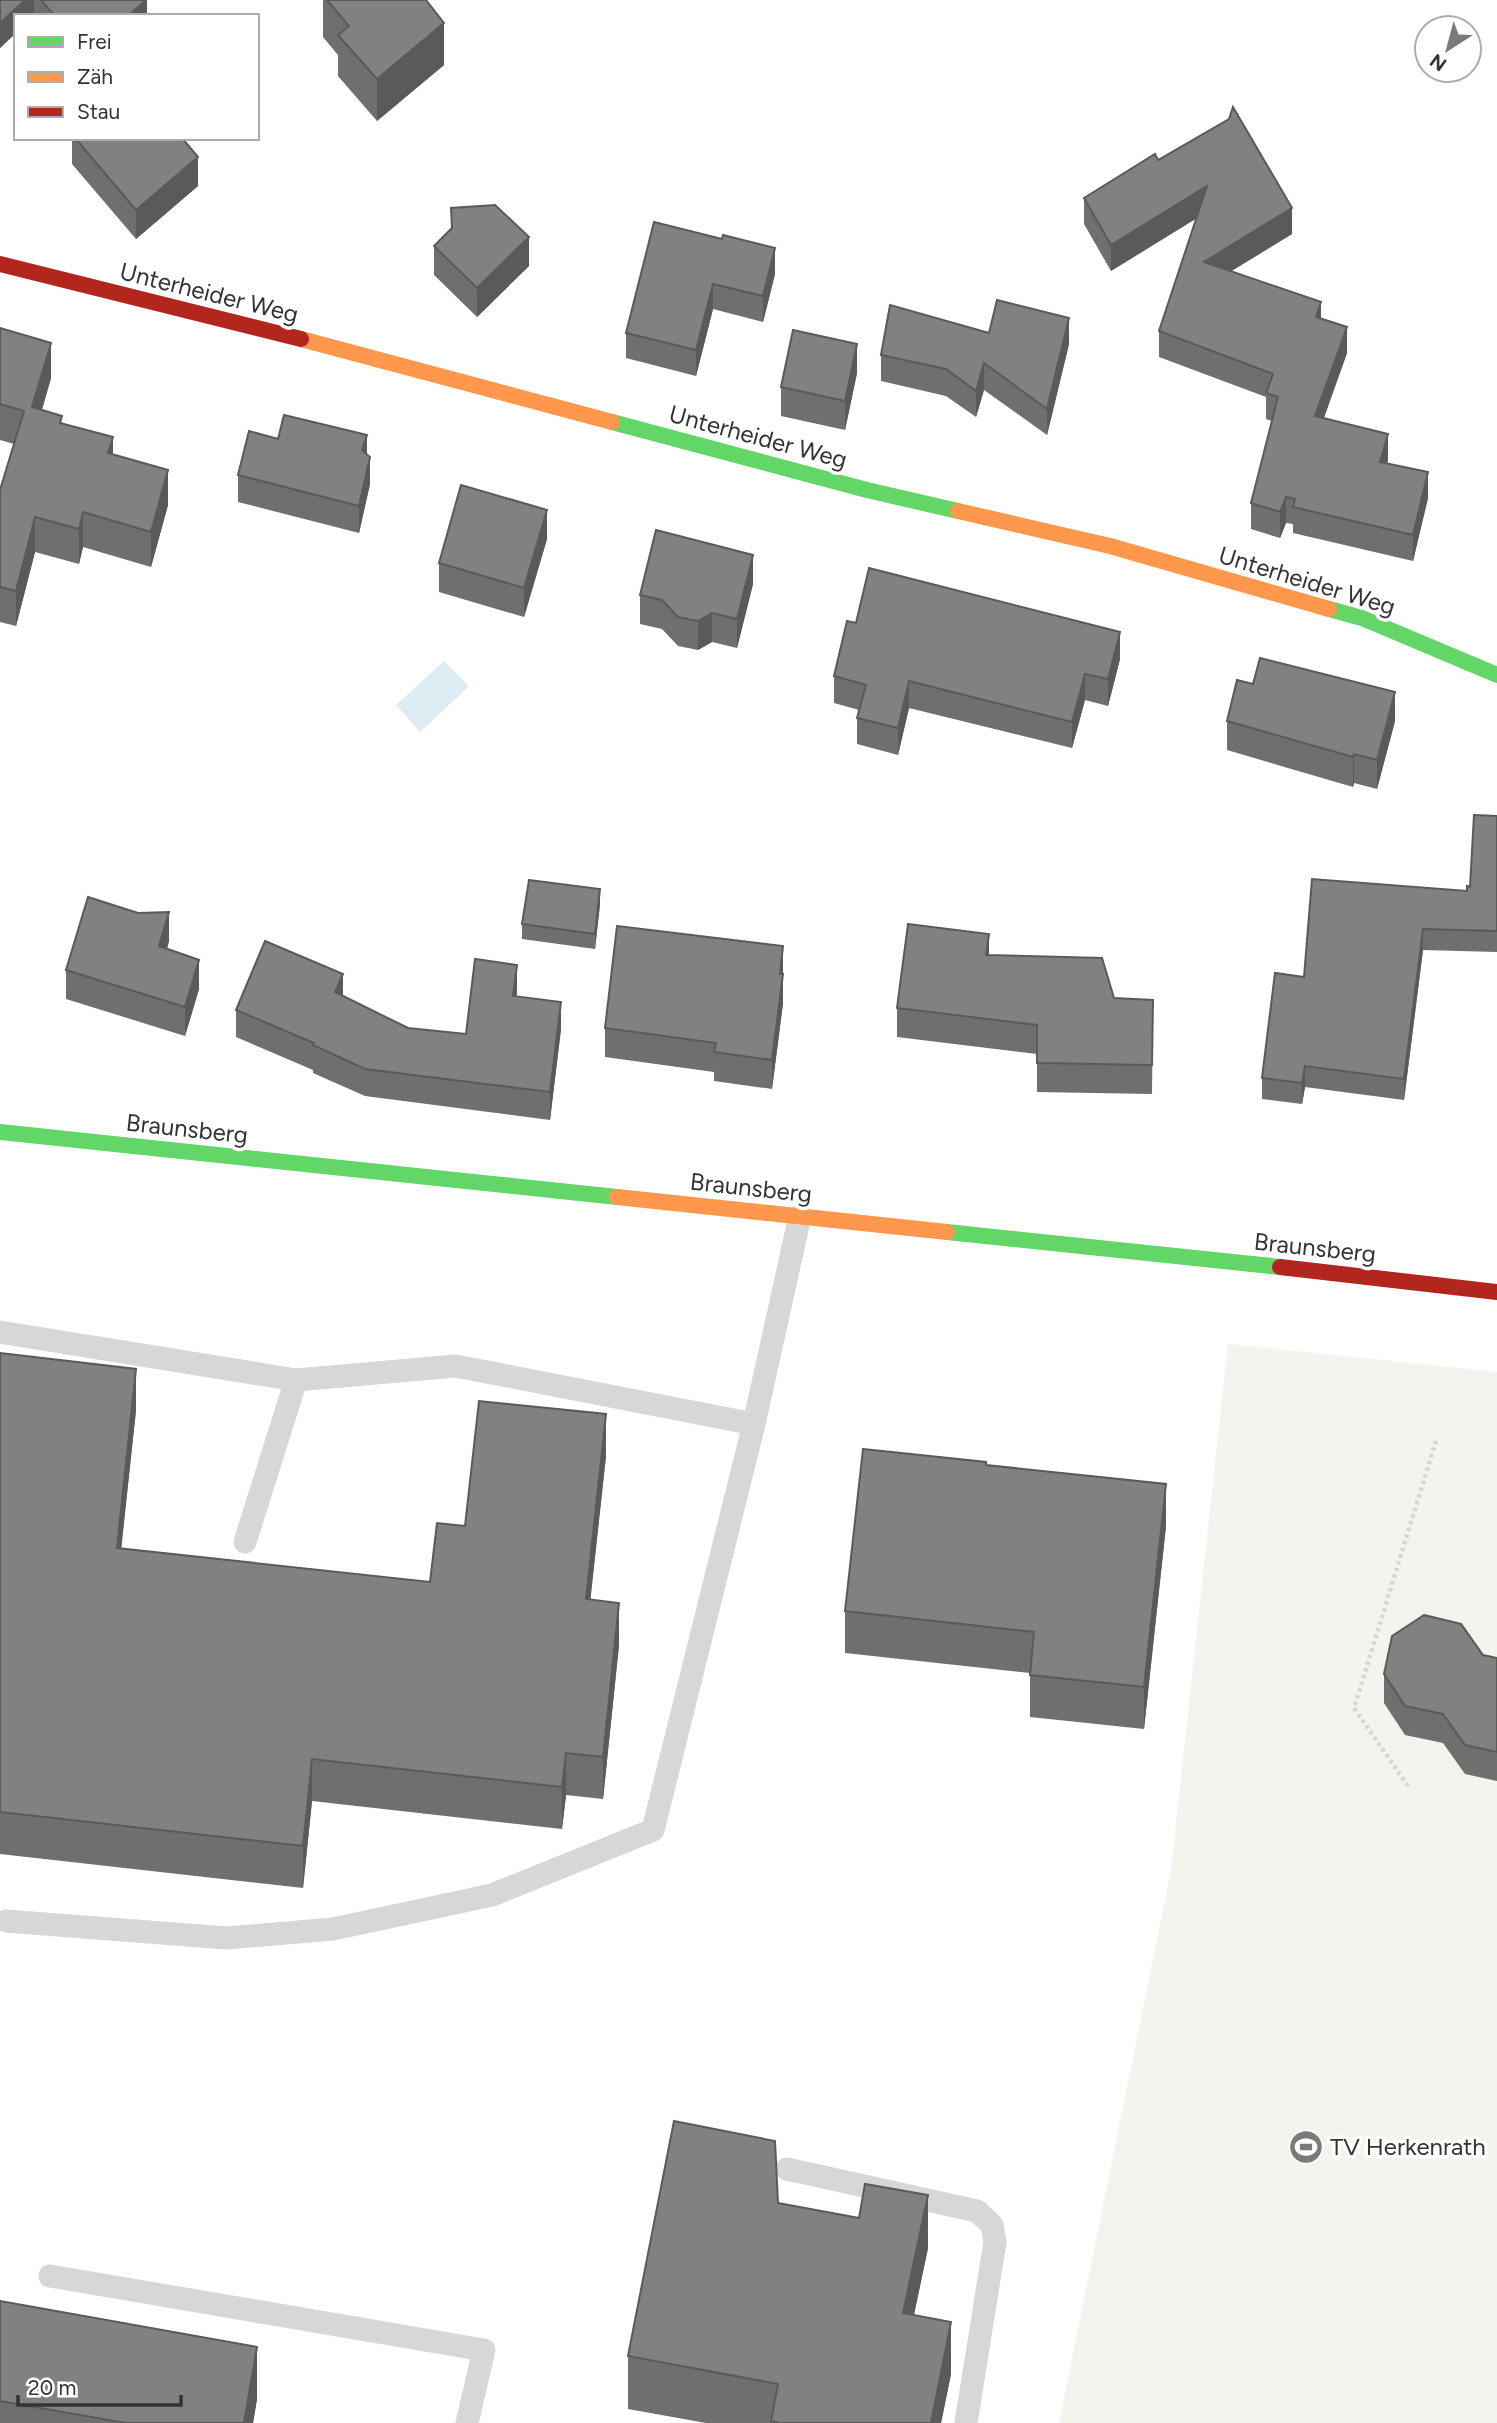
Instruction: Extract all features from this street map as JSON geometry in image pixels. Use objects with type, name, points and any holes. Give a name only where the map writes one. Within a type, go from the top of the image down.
[{"type":"street","name":"Unterheider Weg","points":[[0,264],[235,322],[867,490],[1110,546],[1362,618],[1497,675]]},
{"type":"street","name":"Braunsberg","points":[[0,1132],[1497,1292]]},
{"type":"lane","points":[[6,1921],[227,1938],[333,1929],[492,1895],[653,1830],[754,1424],[800,1216]]},
{"type":"lane","points":[[0,1332],[296,1380],[456,1366],[754,1424]]},
{"type":"lane","points":[[245,1542],[296,1380]]},
{"type":"lane","points":[[787,2169],[977,2211],[992,2225],[995,2242],[966,2423]]},
{"type":"lane","points":[[50,2276],[484,2350],[467,2423]]},
{"type":"path","points":[[1408,1786],[1354,1708],[1436,1441]]},
{"type":"shaded area","points":[[444,661],[469,686],[420,732],[396,705]]},
{"type":"shaded area","name":"TV Herkenrath","points":[[1228,1344],[1497,1372],[1497,2423],[1059,2423],[1171,1870]]},
{"type":"building","points":[[0,0],[25,0],[0,23]]},
{"type":"building","points":[[41,0],[146,0],[130,14],[53,14]]},
{"type":"building","points":[[327,0],[426,0],[444,23],[377,79],[338,35],[349,26]]},
{"type":"building","points":[[1233,107],[1292,208],[1204,262],[1321,302],[1316,317],[1347,327],[1315,416],[1388,434],[1380,462],[1428,472],[1413,535],[1293,507],[1295,499],[1286,497],[1280,512],[1251,503],[1278,397],[1266,393],[1273,374],[1159,331],[1207,186],[1111,245],[1084,198],[1155,154],[1158,160],[1229,119]]},
{"type":"building","points":[[77,140],[184,140],[198,157],[136,210]]},
{"type":"building","points":[[495,205],[529,237],[477,288],[434,246],[452,228],[451,208]]},
{"type":"building","points":[[654,222],[722,239],[723,235],[775,248],[763,296],[713,284],[696,350],[626,333]]},
{"type":"building","points":[[997,300],[1069,318],[1047,409],[984,363],[976,391],[946,369],[881,355],[890,305],[989,333]]},
{"type":"building","points":[[0,328],[51,343],[32,407],[62,416],[60,423],[113,437],[108,453],[168,470],[151,532],[83,512],[79,529],[35,517],[16,591],[0,587],[0,490],[24,411],[0,404]]},
{"type":"building","points":[[793,330],[857,344],[845,401],[781,387]]},
{"type":"building","points":[[284,415],[367,435],[362,450],[370,457],[359,506],[238,475],[249,431],[278,439]]},
{"type":"building","points":[[461,485],[547,510],[524,588],[439,563]]},
{"type":"building","points":[[656,530],[753,555],[737,619],[712,613],[698,621],[678,617],[662,600],[640,595]]},
{"type":"building","points":[[869,568],[1120,632],[1108,679],[1085,674],[1072,722],[909,681],[898,728],[857,718],[866,685],[834,676],[847,621],[856,623]]},
{"type":"building","points":[[1260,658],[1395,692],[1377,760],[1354,754],[1353,757],[1227,721],[1237,680],[1253,684]]},
{"type":"building","points":[[1474,815],[1497,816],[1497,931],[1423,929],[1404,1079],[1305,1066],[1302,1083],[1262,1078],[1275,973],[1304,977],[1312,879],[1467,891],[1467,886],[1470,887]]},
{"type":"building","points":[[529,880],[600,889],[595,934],[522,924]]},
{"type":"building","points":[[88,897],[138,913],[169,912],[159,946],[199,960],[185,1007],[66,970]]},
{"type":"building","points":[[908,924],[989,934],[986,955],[1102,958],[1114,998],[1153,1000],[1152,1065],[1037,1063],[1037,1025],[897,1008]]},
{"type":"building","points":[[617,926],[783,946],[780,974],[783,974],[772,1060],[714,1052],[716,1043],[605,1028]]},
{"type":"building","points":[[265,941],[343,974],[335,992],[408,1028],[466,1034],[475,959],[517,965],[513,996],[561,1002],[550,1092],[365,1069],[313,1045],[314,1043],[236,1010]]},
{"type":"building","points":[[0,1353],[136,1369],[117,1548],[430,1582],[437,1523],[465,1526],[479,1401],[606,1414],[586,1599],[619,1603],[603,1757],[566,1753],[562,1787],[312,1759],[303,1846],[0,1812]]},
{"type":"building","points":[[863,1449],[1166,1484],[1144,1687],[1030,1675],[1034,1632],[845,1611]]},
{"type":"building","points":[[1424,1615],[1461,1624],[1483,1655],[1497,1658],[1497,1752],[1465,1745],[1443,1714],[1405,1706],[1384,1674],[1392,1636]]},
{"type":"building","points":[[674,2121],[775,2141],[778,2203],[859,2218],[865,2184],[928,2195],[903,2313],[951,2322],[931,2423],[771,2421],[778,2384],[628,2356]]},
{"type":"building","points":[[0,2301],[257,2347],[244,2423],[126,2423],[0,2401]]},
{"type":"traffic: fast","points":[[612,422],[867,490],[958,511]]},
{"type":"traffic: fast","points":[[1329,609],[1362,618],[1497,675]]},
{"type":"traffic: fast","points":[[0,1132],[617,1197]]},
{"type":"traffic: fast","points":[[947,1232],[1280,1267]]},
{"type":"traffic: slow","points":[[301,339],[612,422]]},
{"type":"traffic: slow","points":[[958,511],[1110,546],[1329,609]]},
{"type":"traffic: slow","points":[[617,1197],[947,1232]]},
{"type":"traffic: jam","points":[[0,264],[301,339]]},
{"type":"traffic: jam","points":[[1280,1267],[1497,1292]]},
{"type":"place","name":"TV Herkenrath","points":[[1306,2147]]}]
